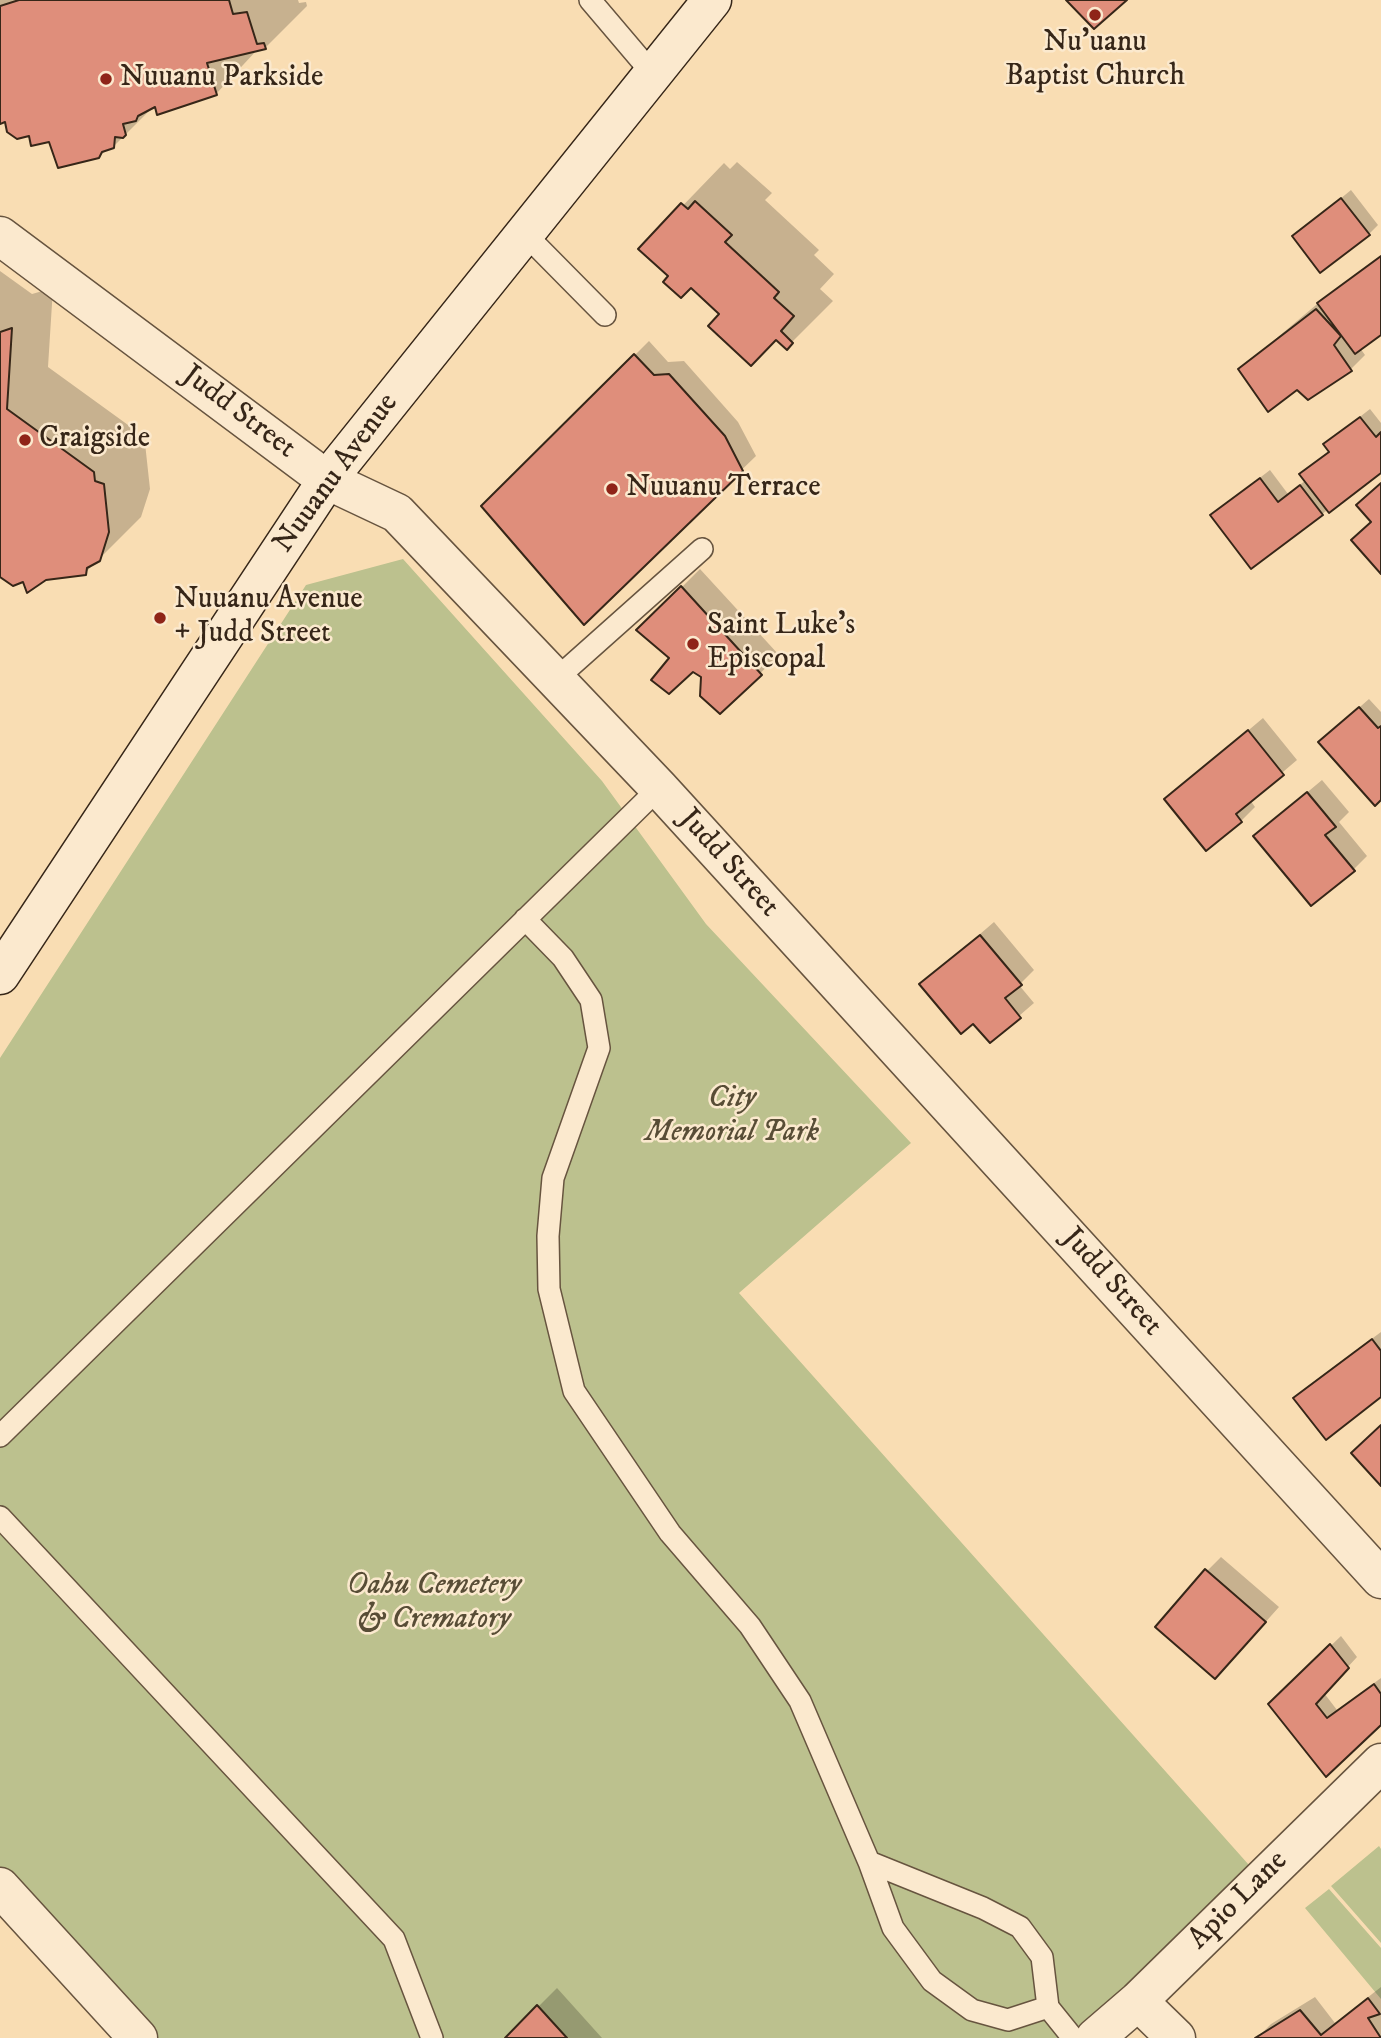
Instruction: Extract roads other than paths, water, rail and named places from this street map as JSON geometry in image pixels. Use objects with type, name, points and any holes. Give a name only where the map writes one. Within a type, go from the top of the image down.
[{"type":"street","name":"Nuuanu Avenue","points":[[0,975],[327,480],[523,232],[712,0]]},
{"type":"street","name":"Judd Street","points":[[0,236],[327,480],[397,513],[659,788],[1381,1579]]},
{"type":"street","name":"Apio Lane","points":[[1095,2038],[1138,2001],[1381,1763]]},
{"type":"street","points":[[0,1887],[138,2038]]},
{"type":"street","points":[[1138,2001],[1175,2038]]},
{"type":"lane","points":[[590,0],[652,73]]},
{"type":"lane","points":[[523,232],[605,315]]},
{"type":"lane","points":[[555,680],[702,549]]},
{"type":"lane","points":[[0,1436],[659,788]]},
{"type":"lane","points":[[525,919],[563,958],[591,1000],[599,1048],[554,1178],[548,1236],[549,1289],[574,1391],[670,1532],[750,1626],[800,1701],[869,1862],[892,1928],[932,1981],[972,2010],[1008,2020],[1048,2007]]},
{"type":"lane","points":[[0,1517],[394,1939],[432,2038]]},
{"type":"lane","points":[[869,1862],[983,1908],[1020,1927],[1042,1957],[1048,2007],[1073,2038]]},
{"type":"place","name":"Nu'uanu Baptist Church","points":[[1095,15]]},
{"type":"place","name":"Nuuanu Parkside","points":[[106,79]]},
{"type":"place","name":"Craigside","points":[[25,440]]},
{"type":"place","name":"Nuuanu Terrace","points":[[612,489]]},
{"type":"place","name":"Nuuanu Avenue + Judd Street","points":[[160,618]]},
{"type":"place","name":"Saint Luke's Episcopal","points":[[693,644]]},
{"type":"park label","name":"City Memorial Park","points":[[732,1117]]},
{"type":"park label","name":"Oahu Cemetery & Crematory","points":[[434,1604]]}]
